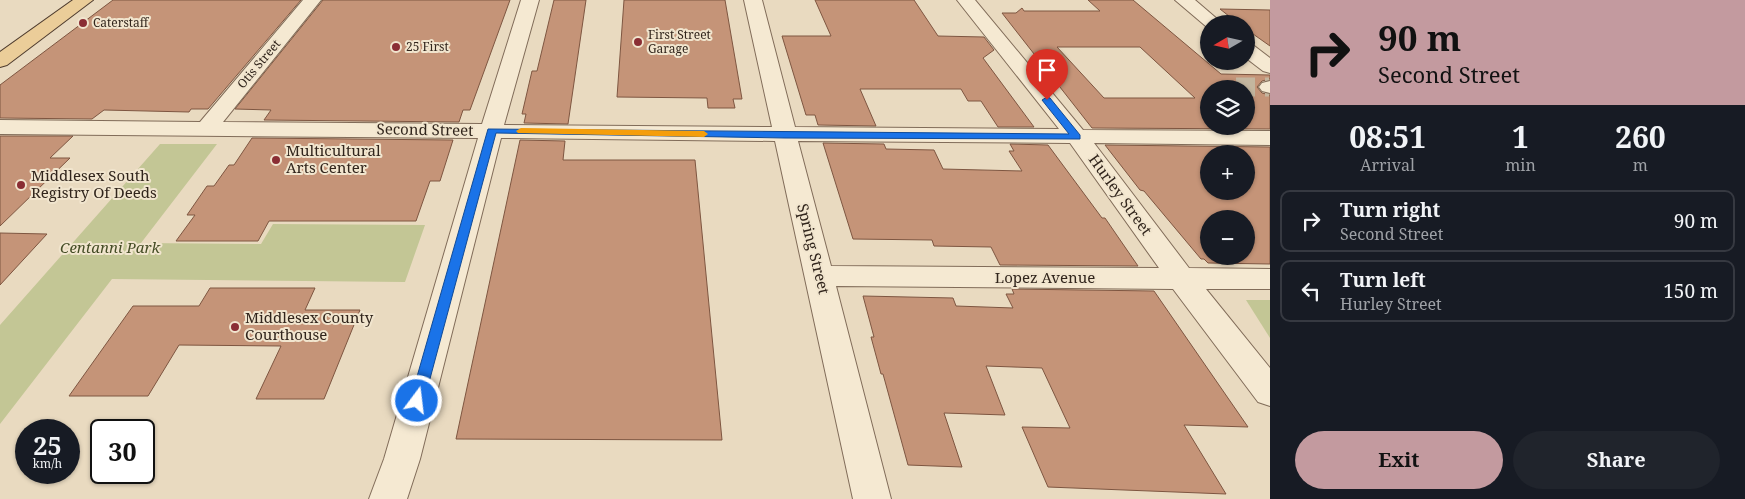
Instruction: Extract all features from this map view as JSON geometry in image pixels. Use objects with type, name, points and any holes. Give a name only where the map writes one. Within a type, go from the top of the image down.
[{"type":"main road","points":[[0,61],[84,0]]},
{"type":"street","name":"Otis Street","points":[[207,128],[312,0]]},
{"type":"street","points":[[388,499],[402,459],[492,130],[530,0]]},
{"type":"street","name":"Spring Street","points":[[752,0],[872,499]]},
{"type":"street","name":"Hurley Street","points":[[966,0],[1077,137],[1181,278],[1270,392]]},
{"type":"street","points":[[1184,0],[1203,15]]},
{"type":"street","points":[[1255,60],[1270,80]]},
{"type":"street","name":"Second Street","points":[[0,127],[1270,138]]},
{"type":"street","name":"Lopez Avenue","points":[[819,276],[1270,279]]},
{"type":"green space","name":"Centanni Park","points":[[160,144],[217,144],[141,243],[261,244],[273,224],[425,225],[405,282],[112,279],[0,424],[0,325]]},
{"type":"green space","points":[[1246,300],[1270,300],[1270,338]]},
{"type":"building","points":[[113,0],[301,0],[208,109],[191,109],[189,112],[104,110],[92,119],[0,118],[0,85]]},
{"type":"building","points":[[323,0],[510,0],[470,110],[463,110],[459,122],[264,120],[271,110],[235,109]]},
{"type":"building","points":[[554,0],[586,0],[568,124],[524,123],[526,114],[522,114],[532,71],[537,71]]},
{"type":"building","name":"First Street Garage","points":[[624,0],[725,0],[742,99],[733,99],[735,108],[708,108],[707,98],[617,97]]},
{"type":"building","points":[[815,0],[914,0],[938,36],[984,37],[994,50],[983,58],[1034,127],[998,127],[981,101],[968,101],[961,89],[860,89],[876,126],[818,125],[815,115],[806,115],[782,36],[831,36]]},
{"type":"building","points":[[1088,0],[1133,0],[1200,56],[1200,70],[1216,70],[1221,74],[1270,75],[1270,79],[1262,81],[1257,87],[1262,93],[1270,95],[1270,129],[1255,129],[1255,80],[1200,80],[1200,129],[1092,128],[1002,13],[1016,13],[1022,8],[1024,11],[1100,11]],"holes":[[[1057,47],[1140,47],[1195,98],[1104,98]]]},
{"type":"building","points":[[1220,9],[1270,10],[1270,46],[1255,35],[1255,15],[1228,15]]},
{"type":"building","name":"Middlesex South Registry Of Deeds","points":[[0,136],[73,136],[50,158],[70,158],[0,226]]},
{"type":"building","points":[[252,138],[453,140],[440,181],[430,181],[416,221],[269,221],[258,241],[176,241],[195,215],[187,215],[207,186],[214,186],[229,165],[234,165]]},
{"type":"building","points":[[520,140],[565,141],[563,160],[695,160],[722,440],[456,439]]},
{"type":"building","points":[[823,143],[884,144],[886,149],[934,150],[943,169],[1022,171],[1009,151],[1014,151],[1010,144],[1048,145],[1102,218],[1105,218],[1138,266],[1000,265],[991,247],[934,246],[932,240],[853,239]]},
{"type":"building","points":[[1105,145],[1200,146],[1200,200],[1255,200],[1255,147],[1270,147],[1270,264],[1255,264],[1255,210],[1200,210],[1200,258],[1144,191],[1140,190]]},
{"type":"building","name":"Middlesex South Registry Of Deeds","points":[[0,233],[47,234],[0,285]]},
{"type":"building","name":"Middlesex County Courthouse","points":[[210,288],[315,288],[305,310],[360,310],[324,399],[256,399],[281,346],[179,345],[148,396],[69,396],[133,306],[199,306]]},
{"type":"building","points":[[1012,289],[1154,291],[1248,427],[1184,425],[1226,494],[1048,487],[1022,427],[1070,428],[1042,368],[986,366],[1005,415],[944,413],[962,467],[908,465],[871,337],[874,337],[863,296],[953,298],[956,306],[1013,308],[1006,294],[1014,294]]},
{"type":"tunnel","points":[[1255,87],[1269,87]]},
{"type":"slow traffic","points":[[521,131],[704,134]]},
{"type":"place","name":"Caterstaff","points":[[83,23]]},
{"type":"place","name":"First Street Garage","points":[[638,42]]},
{"type":"place","name":"25 First","points":[[396,47]]},
{"type":"place","name":"Multicultural Arts Center","points":[[276,160]]},
{"type":"place","name":"Middlesex South Registry Of Deeds","points":[[21,185]]},
{"type":"place","name":"Middlesex County Courthouse","points":[[235,327]]},
{"type":"route","points":[[417,401],[492,130],[1077,137],[1047,100]]}]
